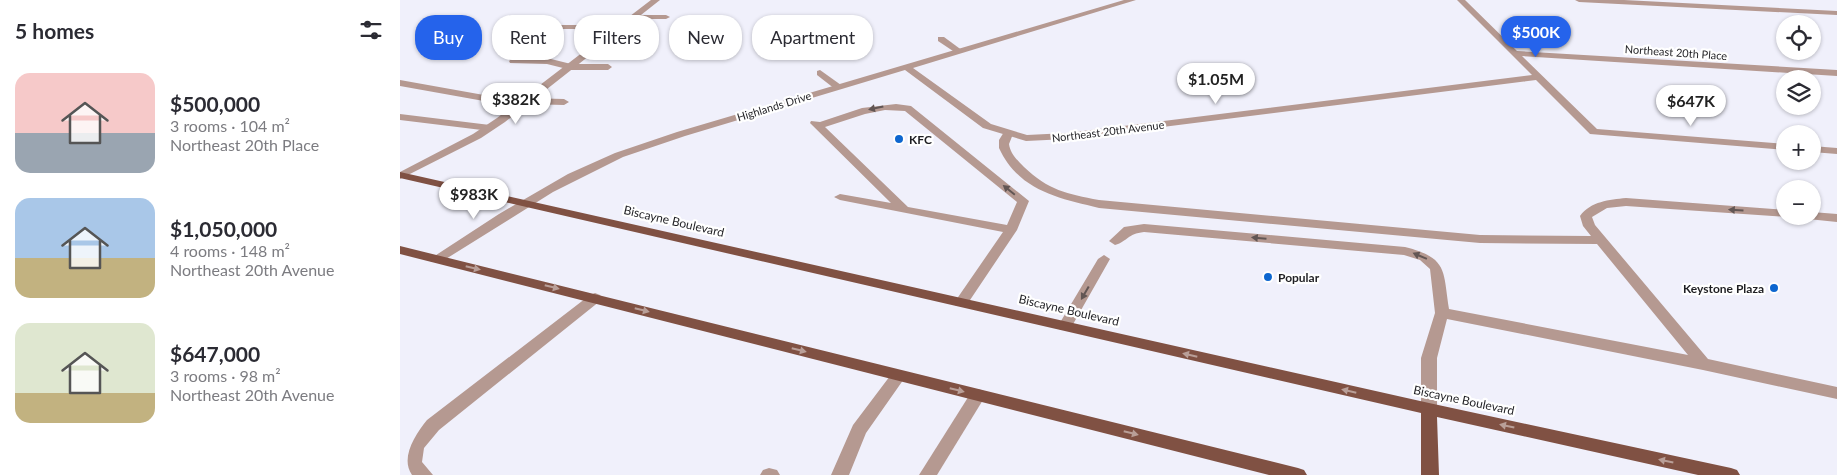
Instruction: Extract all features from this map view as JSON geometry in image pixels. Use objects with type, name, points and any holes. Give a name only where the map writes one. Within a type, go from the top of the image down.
[{"type":"main road","name":"Biscayne Boulevard","points":[[400,175],[1429,409],[1731,475]]},
{"type":"main road","points":[[400,250],[1298,475]]},
{"type":"main road","points":[[1429,409],[1430,475]]},
{"type":"street","points":[[638,15],[656,0]]},
{"type":"street","name":"Highlands Drive","points":[[436,260],[525,204],[577,175],[619,155],[681,134],[1132,0]]},
{"type":"street","points":[[1461,0],[1594,132],[1776,146]]},
{"type":"street","points":[[1579,0],[1837,12]]},
{"type":"street","points":[[1712,0],[1724,7]]},
{"type":"street","points":[[659,17],[666,17]]},
{"type":"street","points":[[941,39],[959,51]]},
{"type":"street","name":"Northeast 20th Place","points":[[1514,53],[1837,73]]},
{"type":"street","points":[[400,175],[490,128],[580,60]]},
{"type":"street","points":[[513,61],[547,61],[571,67],[608,67]]},
{"type":"street","name":"Northeast 20th Avenue","points":[[906,67],[987,126],[1026,138],[1067,136],[1538,77]]},
{"type":"street","points":[[820,73],[838,87]]},
{"type":"street","points":[[400,83],[495,100],[564,102]]},
{"type":"street","points":[[904,209],[816,125],[873,108],[886,106],[908,108],[1023,201],[1011,230],[961,303]]},
{"type":"street","points":[[400,117],[490,128]]},
{"type":"street","points":[[1008,134],[1004,141],[1004,148],[1008,158],[1044,189],[1070,198],[1099,204],[1480,239],[1538,241],[1601,240]]},
{"type":"street","points":[[1821,150],[1837,151]]},
{"type":"street","points":[[840,198],[1011,230]]},
{"type":"street","points":[[1703,364],[1589,226],[1586,216],[1592,208],[1606,204],[1626,202],[1776,213]]},
{"type":"street","points":[[1821,217],[1837,218]]},
{"type":"street","points":[[1115,241],[1128,230],[1144,228],[1405,251],[1425,257],[1436,268],[1442,314],[1429,358],[1429,409]]},
{"type":"street","points":[[1066,326],[1104,260]]},
{"type":"street","points":[[424,475],[413,465],[416,446],[433,425],[595,298]]},
{"type":"street","points":[[1442,314],[1703,364],[1837,393]]},
{"type":"street","points":[[840,475],[859,430],[898,376]]},
{"type":"street","points":[[928,475],[978,395]]},
{"type":"place","name":"KFC","points":[[899,139]]},
{"type":"place","name":"Popular","points":[[1268,277]]},
{"type":"place","name":"Keystone Plaza","points":[[1774,288]]}]
